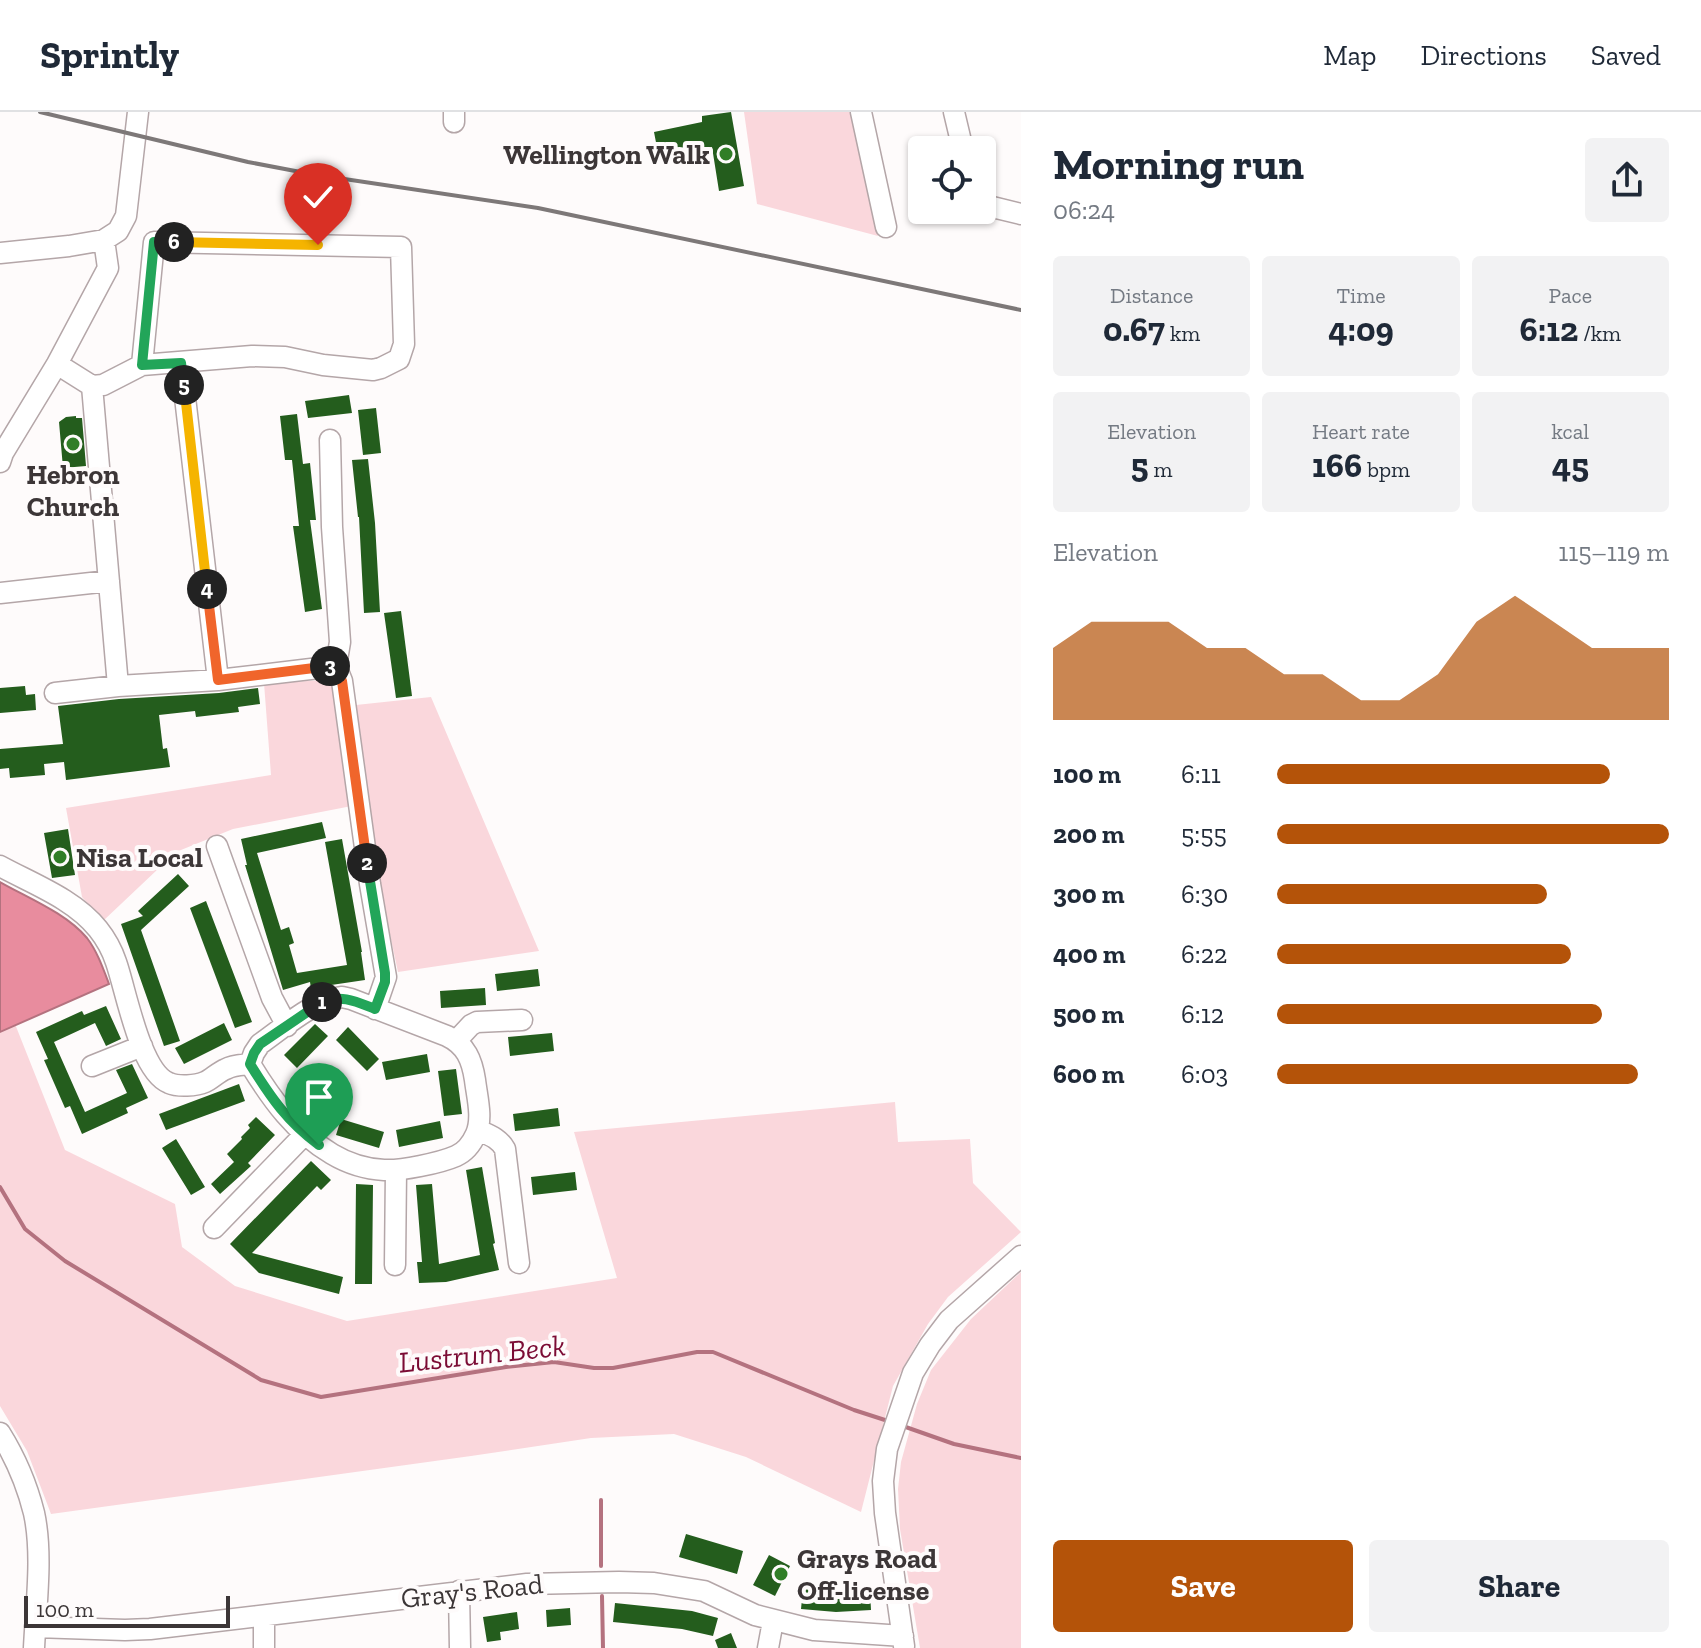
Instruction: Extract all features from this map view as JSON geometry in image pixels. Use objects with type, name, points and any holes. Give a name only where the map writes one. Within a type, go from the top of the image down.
[{"type":"street","points":[[0,253],[104,240],[118,231],[126,216],[138,112]]},
{"type":"street","points":[[861,112],[886,227]]},
{"type":"street","points":[[954,112],[960,136]]},
{"type":"street","points":[[996,208],[1021,214]]},
{"type":"street","points":[[1,456],[57,364],[108,268],[104,240]]},
{"type":"street","points":[[57,364],[92,386],[103,385],[142,365],[252,356],[285,357],[373,370],[381,368],[399,359],[404,344],[401,247],[154,242],[142,365]]},
{"type":"street","points":[[181,363],[218,680]]},
{"type":"street","points":[[92,386],[118,686]]},
{"type":"street","points":[[330,440],[340,642],[336,666],[342,681],[385,973],[385,982],[375,1009]]},
{"type":"street","points":[[0,593],[109,581]]},
{"type":"street","points":[[55,693],[218,680],[336,666]]},
{"type":"street","points":[[218,846],[272,998],[287,1026]]},
{"type":"street","points":[[0,866],[75,907],[100,931],[115,960],[150,1066],[159,1077],[176,1085],[199,1084],[225,1069],[250,1064]]},
{"type":"street","points":[[331,998],[351,999],[457,1040],[469,1056],[473,1068],[478,1130],[470,1145],[457,1156],[446,1160],[396,1170],[342,1160],[305,1134],[282,1112],[250,1064],[260,1044],[319,1003],[331,998]]},
{"type":"street","points":[[457,1040],[477,1022],[522,1020]]},
{"type":"street","points":[[92,1066],[142,1046]]},
{"type":"street","points":[[478,1130],[496,1138],[505,1149],[514,1256]]},
{"type":"street","points":[[214,1228],[305,1134]]},
{"type":"street","points":[[395,1265],[396,1170]]},
{"type":"street","points":[[903,1642],[885,1513],[883,1481],[887,1449],[913,1373],[930,1345],[949,1320],[1021,1256]]},
{"type":"street","points":[[0,1433],[24,1481],[34,1514],[38,1550],[34,1648]]},
{"type":"street","name":"Gray's Road","points":[[35,1627],[137,1630],[459,1591],[561,1582],[654,1583],[704,1591],[773,1621],[903,1642]]},
{"type":"street","points":[[459,1591],[460,1648]]},
{"type":"street","points":[[264,1616],[264,1648]]},
{"type":"street","points":[[768,1648],[773,1621]]},
{"type":"shaded area","points":[[744,112],[851,112],[878,236],[757,204]]},
{"type":"shaded area","points":[[329,680],[356,705],[431,697],[539,951],[398,972],[362,804],[233,829],[176,852],[103,921],[82,897],[66,808],[271,775],[264,683]]},
{"type":"shaded area","points":[[0,882],[58,914],[78,929],[94,948],[109,984],[0,1032]]},
{"type":"shaded area","points":[[15,1024],[65,1150],[175,1204],[182,1247],[235,1286],[347,1321],[617,1278],[574,1132],[895,1102],[898,1142],[970,1139],[973,1183],[1021,1232],[948,1297],[928,1324],[893,1386],[861,1512],[746,1457],[674,1434],[591,1438],[51,1514],[27,1451],[0,1406],[0,1032]]},
{"type":"shaded area","points":[[1021,1272],[1021,1648],[920,1648],[900,1529],[898,1489],[901,1462],[917,1404],[931,1370],[971,1319]]},
{"type":"building","name":"Wellington Walk","points":[[731,112],[744,186],[719,191],[712,147],[659,158],[654,132],[702,122],[702,116]]},
{"type":"building","points":[[349,395],[352,413],[308,418],[305,401]]},
{"type":"building","points":[[376,408],[381,453],[363,455],[358,410]]},
{"type":"building","points":[[297,414],[303,464],[310,463],[316,520],[310,520],[322,609],[305,612],[293,526],[299,526],[292,460],[285,460],[280,416]]},
{"type":"building","name":"Hebron Church","points":[[76,416],[82,418],[86,466],[63,468],[59,422]]},
{"type":"building","points":[[368,459],[380,612],[364,613],[359,517],[352,460]]},
{"type":"building","points":[[401,611],[412,696],[396,698],[384,613]]},
{"type":"building","points":[[25,686],[26,695],[35,694],[36,710],[0,713],[0,688]]},
{"type":"building","points":[[258,688],[260,704],[238,707],[239,712],[196,717],[195,711],[159,715],[163,749],[167,748],[170,767],[66,780],[64,762],[44,764],[45,775],[10,778],[9,768],[0,769],[0,749],[63,744],[58,706]]},
{"type":"building","points":[[322,822],[326,838],[257,853],[281,930],[289,927],[294,943],[289,945],[297,973],[347,965],[325,842],[342,839],[365,980],[311,988],[310,982],[283,990],[245,865],[241,839]]},
{"type":"building","name":"Nisa Local","points":[[68,829],[75,875],[52,878],[44,833]]},
{"type":"building","points":[[178,874],[189,886],[141,930],[180,1041],[164,1046],[121,924],[143,916],[138,911]]},
{"type":"building","points":[[206,901],[252,1022],[235,1028],[190,908]]},
{"type":"building","points":[[538,969],[540,986],[497,991],[495,974]]},
{"type":"building","points":[[485,988],[486,1005],[441,1008],[440,991]]},
{"type":"building","points":[[106,1006],[121,1039],[106,1046],[95,1023],[54,1042],[85,1112],[127,1093],[116,1070],[132,1064],[148,1098],[126,1108],[128,1113],[82,1134],[70,1106],[65,1108],[44,1060],[48,1059],[36,1032],[82,1011],[84,1015]]},
{"type":"building","points":[[224,1023],[232,1040],[184,1064],[175,1048]]},
{"type":"building","points":[[315,1024],[328,1036],[297,1068],[284,1055]]},
{"type":"building","points":[[348,1027],[379,1059],[367,1071],[336,1040]]},
{"type":"building","points":[[552,1033],[554,1051],[510,1056],[508,1037]]},
{"type":"building","points":[[427,1054],[430,1072],[386,1080],[382,1062]]},
{"type":"building","points":[[456,1069],[462,1114],[444,1116],[438,1071]]},
{"type":"building","points":[[300,1075],[332,1106],[319,1120],[287,1089]]},
{"type":"building","points":[[239,1084],[245,1101],[166,1130],[159,1114]]},
{"type":"building","points":[[558,1108],[560,1126],[515,1131],[513,1114]]},
{"type":"building","points":[[256,1117],[275,1135],[248,1163],[251,1166],[220,1194],[211,1184],[234,1162],[227,1154],[242,1139],[250,1128],[248,1125]]},
{"type":"building","points":[[341,1119],[384,1132],[379,1148],[336,1135]]},
{"type":"building","points":[[440,1121],[443,1138],[399,1147],[396,1130]]},
{"type":"building","points":[[176,1139],[205,1187],[191,1195],[162,1148]]},
{"type":"building","points":[[311,1161],[331,1180],[321,1190],[317,1186],[252,1253],[343,1277],[339,1294],[259,1273],[230,1244]]},
{"type":"building","points":[[482,1167],[499,1270],[446,1282],[419,1283],[417,1262],[422,1262],[416,1185],[432,1184],[439,1264],[480,1255],[466,1170]]},
{"type":"building","points":[[575,1172],[577,1190],[533,1195],[531,1177]]},
{"type":"building","points":[[356,1184],[373,1185],[372,1284],[355,1284]]},
{"type":"building","points":[[686,1534],[743,1551],[737,1574],[679,1557]]},
{"type":"building","points":[[769,1555],[790,1566],[775,1596],[753,1585]]},
{"type":"building","points":[[803,1589],[870,1591],[871,1610],[836,1612],[801,1609]]},
{"type":"building","points":[[615,1603],[692,1611],[718,1618],[713,1636],[682,1629],[613,1622]]},
{"type":"building","points":[[570,1608],[571,1625],[547,1627],[546,1610]]},
{"type":"building","points":[[517,1612],[519,1629],[500,1632],[501,1640],[487,1642],[483,1617]]},
{"type":"building","points":[[731,1633],[737,1648],[718,1648],[715,1640]]},
{"type":"waterway","name":"Lustrum Beck","points":[[0,1187],[25,1229],[65,1261],[261,1380],[321,1397],[506,1367],[554,1362],[613,1368],[697,1352],[713,1352],[888,1421]]},
{"type":"waterway","name":"Lustrum Beck","points":[[900,1425],[954,1444],[1021,1458]]},
{"type":"waterway","points":[[601,1500],[601,1566]]},
{"type":"waterway","points":[[602,1596],[603,1648]]},
{"type":"railway","points":[[40,112],[248,162],[538,208],[1021,310]]},
{"type":"place","name":"Wellington Walk","points":[[726,154]]},
{"type":"place","name":"Hebron Church","points":[[73,444]]},
{"type":"place","name":"Nisa Local","points":[[60,857]]},
{"type":"place","name":"Grays Road Off-license","points":[[781,1574]]},
{"type":"route","points":[[318,245],[154,242],[142,365],[181,363],[218,680],[336,666],[342,681],[385,982],[375,1009],[342,997],[319,1003],[260,1044],[250,1064],[292,1124],[319,1145]]}]
